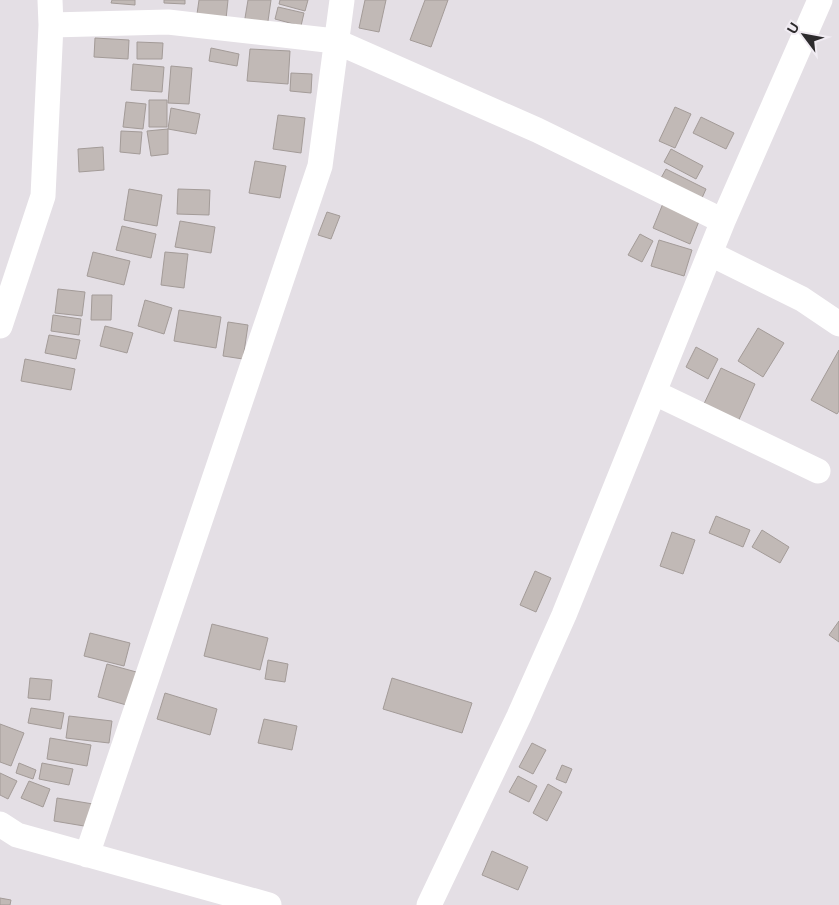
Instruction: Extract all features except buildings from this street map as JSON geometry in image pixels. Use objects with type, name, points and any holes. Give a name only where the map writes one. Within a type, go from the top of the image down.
[{"type":"street","points":[[0,326],[43,196],[51,25],[50,0]]},
{"type":"street","points":[[87,855],[320,166],[335,41],[342,0]]},
{"type":"street","points":[[429,905],[519,716],[564,615],[723,221],[820,0]]},
{"type":"street","points":[[51,25],[168,22],[335,41],[537,130],[723,221]]},
{"type":"street","points":[[711,254],[802,299],[839,324]]},
{"type":"street","points":[[655,393],[818,471]]},
{"type":"street","points":[[0,824],[17,835],[269,905]]}]
